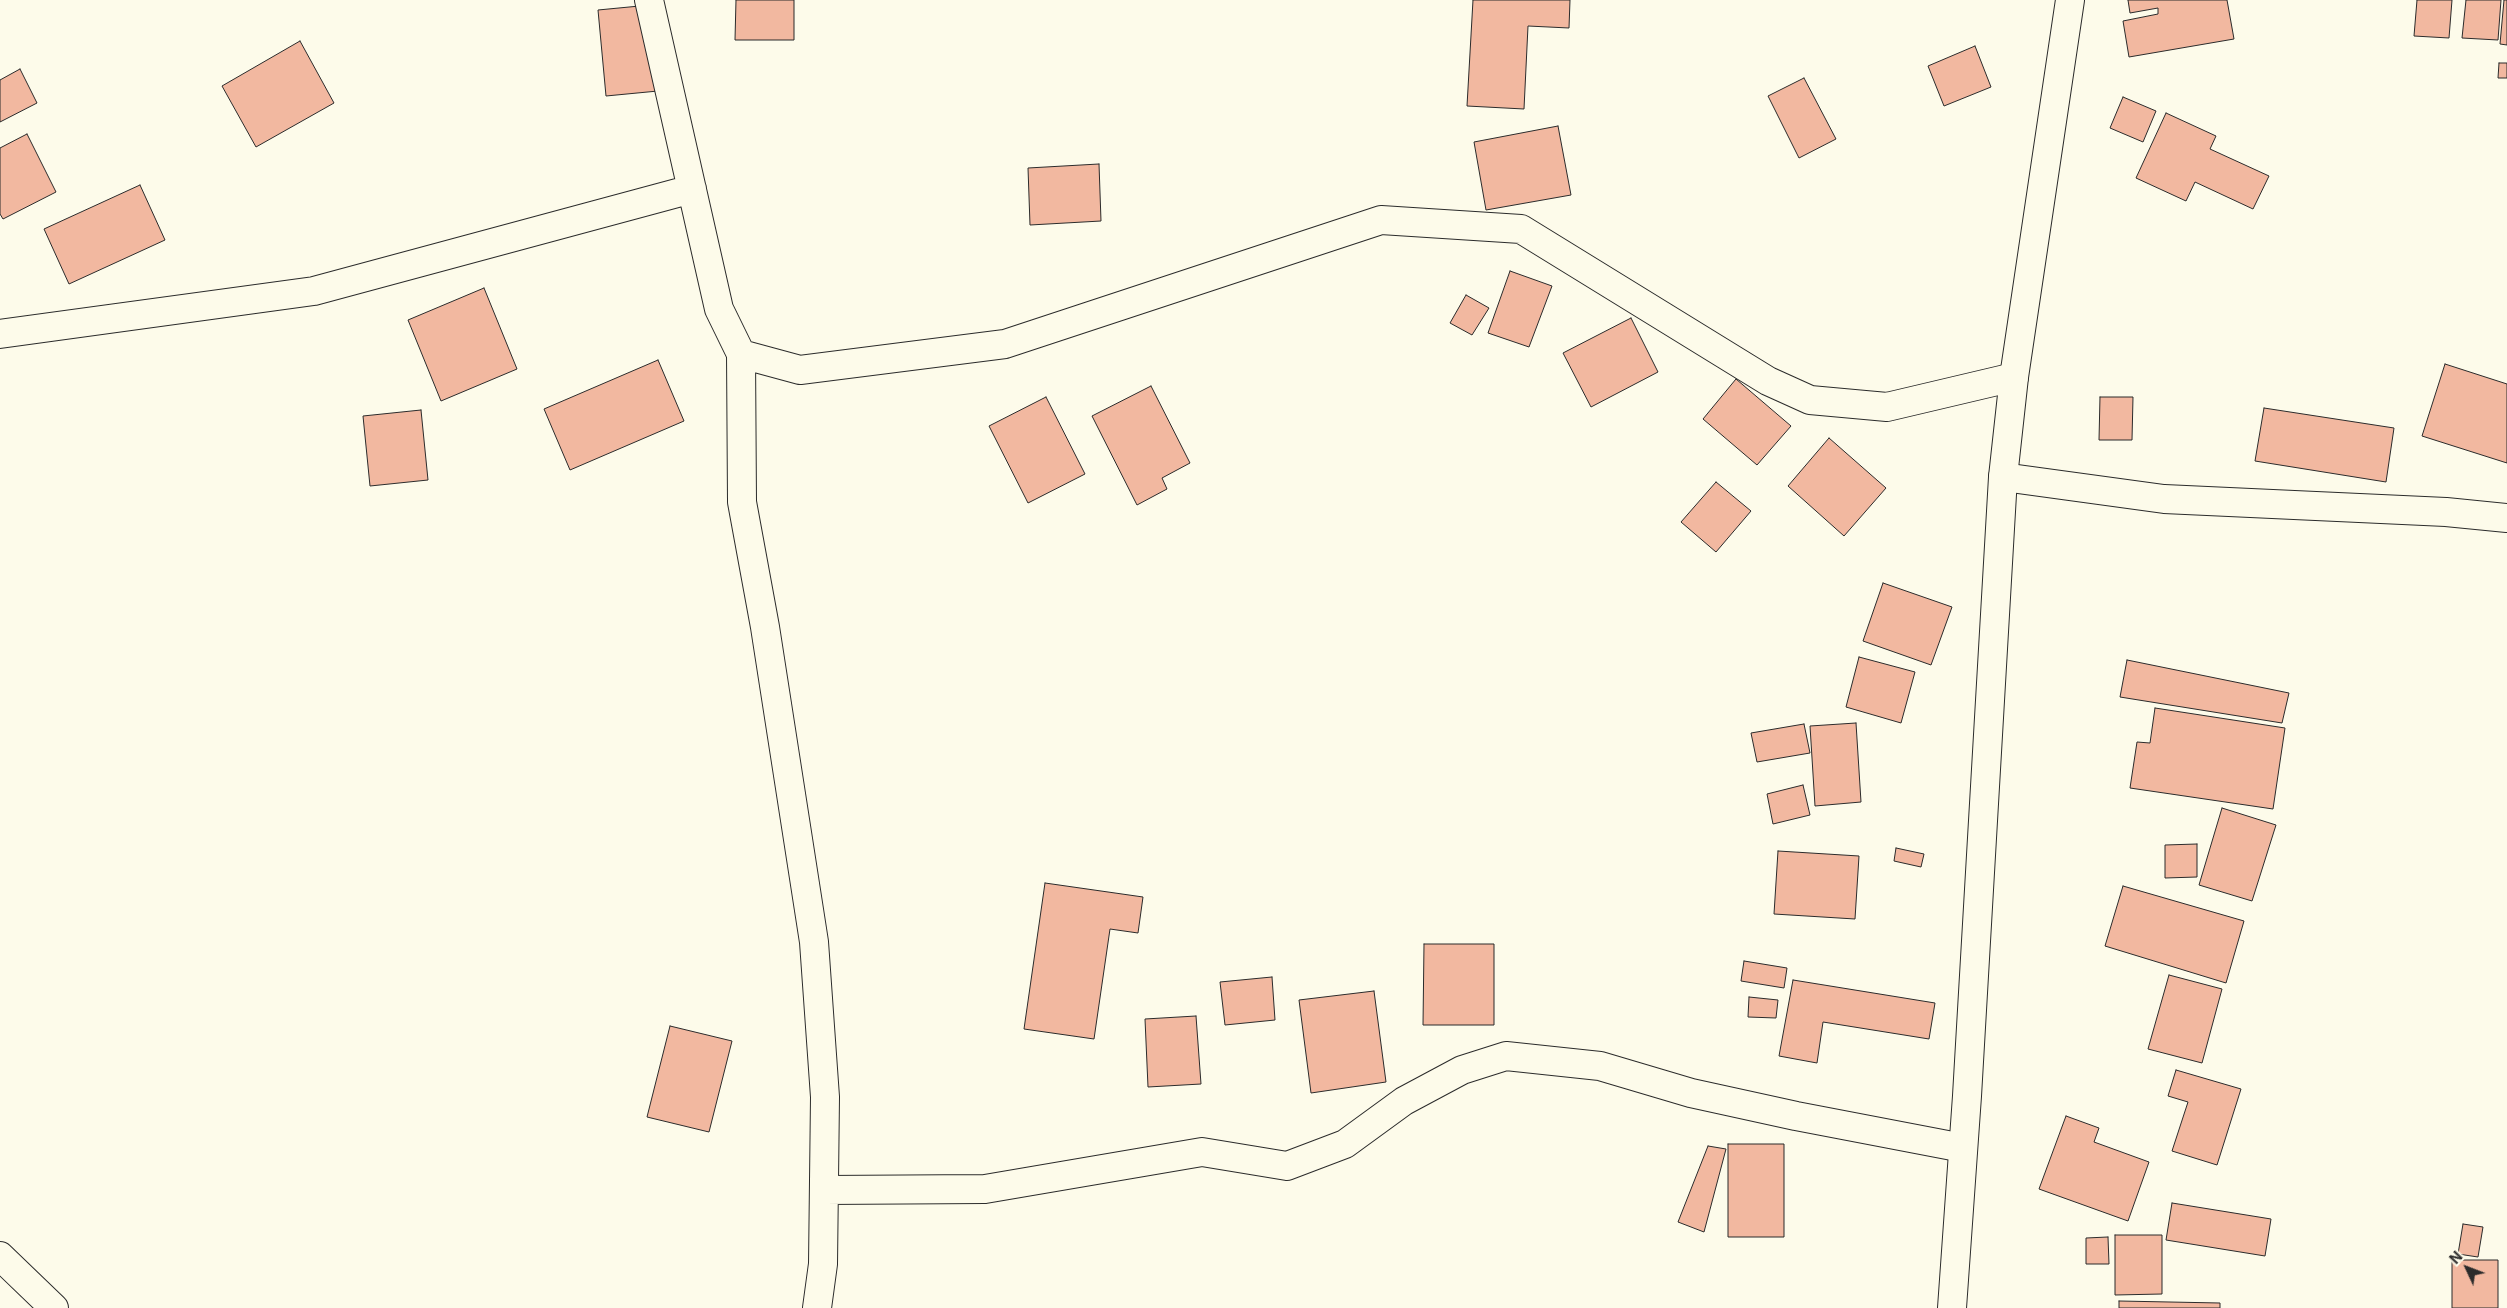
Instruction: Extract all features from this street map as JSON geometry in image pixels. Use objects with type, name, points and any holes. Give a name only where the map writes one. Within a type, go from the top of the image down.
[{"type":"street","points":[[649,0],[720,309],[741,354],[742,502],[765,626],[814,942],[825,1097],[823,1264],[817,1308]]},
{"type":"street","points":[[1952,1308],[2003,477],[2014,377],[2070,0]]},
{"type":"street","points":[[0,334],[314,291],[692,190]]},
{"type":"street","points":[[741,354],[800,370],[1005,344],[1381,220],[1521,229],[1768,380],[1810,400],[1887,407],[2014,377]]},
{"type":"street","points":[[2003,477],[2164,499],[2446,512],[2507,518]]},
{"type":"street","points":[[824,1190],[985,1189],[1202,1152],[1287,1166],[1345,1144],[1404,1101],[1462,1070],[1506,1056],[1600,1066],[1691,1093],[1787,1114],[1963,1148]]},
{"type":"street","points":[[0,1256],[54,1308]]},
{"type":"building","points":[[736,0],[794,0],[794,40],[735,40]]},
{"type":"building","points":[[1473,0],[1570,0],[1569,28],[1528,26],[1524,109],[1467,106]]},
{"type":"building","points":[[2128,0],[2227,0],[2234,39],[2129,57],[2123,21],[2158,14],[2158,8],[2130,13]]},
{"type":"building","points":[[2417,0],[2452,0],[2449,38],[2414,36]]},
{"type":"building","points":[[2466,0],[2501,0],[2498,40],[2462,38]]},
{"type":"building","points":[[2504,0],[2507,0],[2507,45],[2500,44]]},
{"type":"building","points":[[650,5],[658,91],[606,96],[598,10]]},
{"type":"building","points":[[300,41],[334,103],[256,147],[222,86]]},
{"type":"building","points":[[1975,46],[1991,87],[1944,106],[1928,66]]},
{"type":"building","points":[[2499,63],[2507,63],[2507,78],[2498,78]]},
{"type":"building","points":[[20,69],[37,103],[0,122],[0,80]]},
{"type":"building","points":[[1804,78],[1836,139],[1799,158],[1768,96]]},
{"type":"building","points":[[2123,97],[2156,111],[2143,142],[2110,128]]},
{"type":"building","points":[[2166,113],[2216,136],[2210,149],[2269,176],[2253,209],[2195,182],[2186,201],[2136,178]]},
{"type":"building","points":[[1558,126],[1571,195],[1486,210],[1474,142]]},
{"type":"building","points":[[27,134],[56,192],[3,219],[0,214],[0,148]]},
{"type":"building","points":[[1099,164],[1101,221],[1030,225],[1028,168]]},
{"type":"building","points":[[140,185],[165,240],[69,284],[44,229]]},
{"type":"building","points":[[1510,271],[1552,286],[1529,347],[1488,333]]},
{"type":"building","points":[[484,288],[517,369],[441,401],[408,320]]},
{"type":"building","points":[[1466,295],[1489,308],[1472,335],[1450,323]]},
{"type":"building","points":[[1631,318],[1658,372],[1591,407],[1563,353]]},
{"type":"building","points":[[658,360],[684,421],[570,470],[544,409]]},
{"type":"building","points":[[2445,364],[2507,384],[2507,463],[2422,436]]},
{"type":"building","points":[[1736,379],[1791,426],[1757,465],[1703,419]]},
{"type":"building","points":[[1151,386],[1190,463],[1162,478],[1167,489],[1137,505],[1092,416]]},
{"type":"building","points":[[1046,397],[1085,474],[1028,503],[989,426]]},
{"type":"building","points":[[2100,397],[2133,397],[2132,440],[2099,440]]},
{"type":"building","points":[[2264,408],[2394,428],[2386,482],[2255,461]]},
{"type":"building","points":[[421,410],[428,480],[370,486],[363,416]]},
{"type":"building","points":[[1829,438],[1886,488],[1844,536],[1788,486]]},
{"type":"building","points":[[1716,482],[1751,511],[1716,552],[1681,522]]},
{"type":"building","points":[[1883,583],[1952,607],[1931,665],[1863,641]]},
{"type":"building","points":[[1859,657],[1915,672],[1901,723],[1846,707]]},
{"type":"building","points":[[2127,660],[2289,693],[2282,723],[2120,697]]},
{"type":"building","points":[[2155,708],[2285,728],[2273,809],[2130,788],[2137,742],[2150,743]]},
{"type":"building","points":[[1856,723],[1861,802],[1815,806],[1810,726]]},
{"type":"building","points":[[1804,724],[1810,753],[1757,762],[1751,733]]},
{"type":"building","points":[[1803,785],[1810,815],[1773,824],[1767,794]]},
{"type":"building","points":[[2222,808],[2276,825],[2252,901],[2199,885]]},
{"type":"building","points":[[2197,844],[2197,877],[2165,878],[2165,845]]},
{"type":"building","points":[[1896,848],[1924,854],[1921,867],[1894,861]]},
{"type":"building","points":[[1778,851],[1859,856],[1855,919],[1774,914]]},
{"type":"building","points":[[1045,883],[1143,897],[1138,933],[1110,929],[1094,1039],[1024,1029]]},
{"type":"building","points":[[2123,886],[2244,921],[2226,983],[2105,946]]},
{"type":"building","points":[[1424,944],[1494,944],[1494,1025],[1423,1025]]},
{"type":"building","points":[[1744,961],[1787,968],[1784,988],[1741,981]]},
{"type":"building","points":[[2169,975],[2222,989],[2202,1063],[2148,1049]]},
{"type":"building","points":[[1272,977],[1275,1020],[1225,1025],[1220,982]]},
{"type":"building","points":[[1793,980],[1935,1003],[1929,1039],[1823,1022],[1817,1063],[1779,1056]]},
{"type":"building","points":[[1374,991],[1386,1082],[1311,1093],[1299,1000]]},
{"type":"building","points":[[1749,997],[1778,1000],[1776,1018],[1748,1017]]},
{"type":"building","points":[[1196,1016],[1201,1084],[1148,1087],[1145,1019]]},
{"type":"building","points":[[670,1026],[732,1041],[709,1132],[647,1117]]},
{"type":"building","points":[[2176,1070],[2241,1089],[2217,1165],[2172,1151],[2188,1102],[2168,1096]]},
{"type":"building","points":[[2066,1116],[2099,1128],[2094,1142],[2149,1162],[2128,1221],[2039,1189]]},
{"type":"building","points":[[1728,1144],[1784,1144],[1784,1237],[1728,1237]]},
{"type":"building","points":[[1708,1146],[1726,1149],[1704,1232],[1678,1222]]},
{"type":"building","points":[[2172,1203],[2271,1219],[2265,1256],[2166,1240]]},
{"type":"building","points":[[2463,1224],[2483,1227],[2478,1257],[2458,1254]]},
{"type":"building","points":[[2115,1235],[2162,1235],[2162,1294],[2115,1295]]},
{"type":"building","points":[[2108,1237],[2109,1264],[2086,1264],[2086,1238]]},
{"type":"building","points":[[2452,1260],[2498,1260],[2498,1308],[2452,1308]]},
{"type":"building","points":[[2119,1301],[2220,1303],[2220,1308],[2119,1308]]}]
